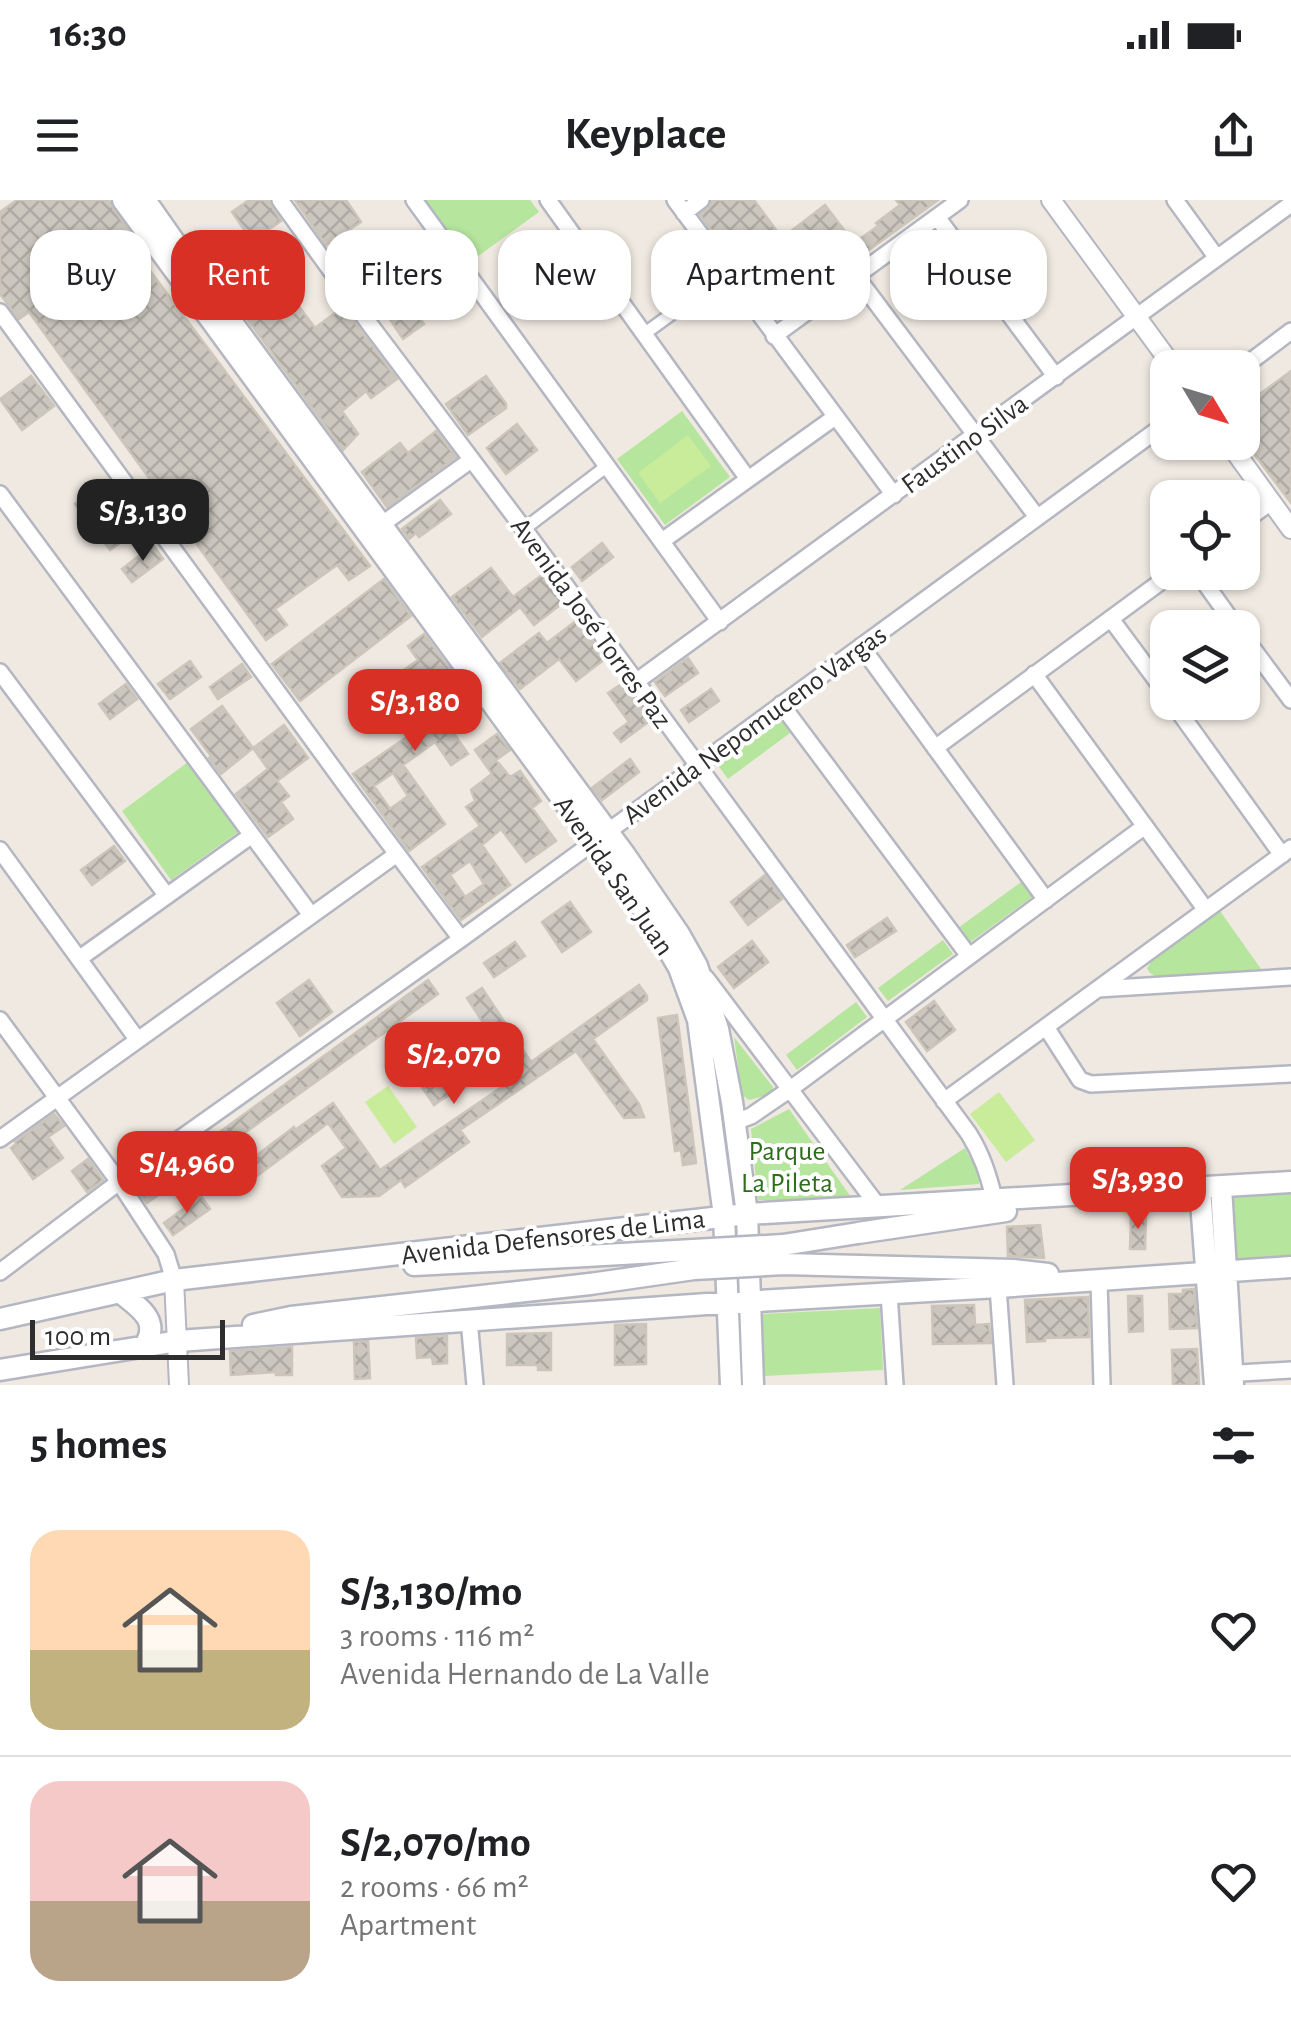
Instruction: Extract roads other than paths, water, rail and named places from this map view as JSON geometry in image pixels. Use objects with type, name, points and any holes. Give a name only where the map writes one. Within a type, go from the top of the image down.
[{"type":"main road","name":"Avenida San Juan","points":[[123,200],[600,836],[679,934],[697,966],[718,1028],[747,1214],[731,1385]]},
{"type":"main road","name":"Avenida San Juan","points":[[145,200],[382,525],[600,836],[687,985],[698,1020],[724,1216],[753,1385]]},
{"type":"main road","name":"Avenida Defensores de Lima","points":[[0,1319],[174,1280],[724,1216],[1291,1182]]},
{"type":"main road","points":[[1216,1272],[1222,1187]]},
{"type":"main road","points":[[1200,1188],[1216,1272],[1223,1379]]},
{"type":"main road","points":[[231,1274],[783,1245],[991,1212],[1069,1208],[1141,1191]]},
{"type":"main road","points":[[0,1370],[178,1341],[291,1317],[712,1268],[784,1264],[1013,1270],[1099,1280]]},
{"type":"main road","points":[[178,1341],[1291,1267]]},
{"type":"main road","points":[[121,1293],[138,1307],[152,1327],[144,1347]]},
{"type":"street","name":"Avenida José Torres Paz","points":[[280,200],[944,1101],[980,1152],[994,1198]]},
{"type":"street","points":[[414,200],[720,622]]},
{"type":"street","points":[[548,200],[748,480]]},
{"type":"street","points":[[696,230],[679,206],[701,200]]},
{"type":"street","points":[[870,266],[960,200]]},
{"type":"street","points":[[1052,200],[1161,350]]},
{"type":"street","points":[[1175,200],[1218,258]]},
{"type":"street","name":"Faustino Silva","points":[[636,681],[1291,204]]},
{"type":"street","points":[[937,216],[1056,377]]},
{"type":"street","points":[[870,295],[1037,517]]},
{"type":"street","points":[[0,312],[461,939]]},
{"type":"street","points":[[644,334],[664,320]]},
{"type":"street","points":[[762,320],[894,494]]},
{"type":"street","points":[[774,336],[796,320]]},
{"type":"street","points":[[1260,354],[1291,331]]},
{"type":"street","points":[[662,541],[835,417]]},
{"type":"street","name":"Avenida Nepomuceno Vargas","points":[[0,1272],[1150,435]]},
{"type":"street","points":[[382,525],[472,460]]},
{"type":"street","points":[[1241,460],[1291,529]]},
{"type":"street","points":[[524,529],[607,466]]},
{"type":"street","points":[[0,494],[311,914]]},
{"type":"street","points":[[1260,510],[1271,502]]},
{"type":"street","points":[[934,748],[1150,590]]},
{"type":"street","points":[[1111,618],[1150,671]]},
{"type":"street","points":[[861,646],[1046,900]]},
{"type":"street","points":[[1260,658],[1291,700]]},
{"type":"street","points":[[1034,674],[1206,910]]},
{"type":"street","points":[[3,684],[167,896]]},
{"type":"street","points":[[782,704],[969,956]]},
{"type":"street","points":[[944,1101],[1287,852],[1186,720]]},
{"type":"street","points":[[735,1122],[789,1090],[1145,826]]},
{"type":"street","points":[[80,958],[252,835]]},
{"type":"street","points":[[0,850],[137,1039]]},
{"type":"street","points":[[0,1138],[397,854]]},
{"type":"street","points":[[697,966],[878,1206]]},
{"type":"street","points":[[1098,989],[1286,974]]},
{"type":"street","points":[[0,1020],[120,1182],[166,1254],[174,1280],[179,1385]]},
{"type":"street","points":[[1046,1026],[1080,1080],[1092,1084],[1291,1074]]},
{"type":"street","points":[[1099,1280],[1102,1385]]},
{"type":"street","points":[[998,1287],[1005,1385]]},
{"type":"street","points":[[889,1293],[896,1385]]},
{"type":"street","points":[[469,1320],[475,1385]]},
{"type":"street","points":[[1223,1379],[1291,1370]]},
{"type":"park label","name":"Parque La Pileta","points":[[787,1166]]}]
